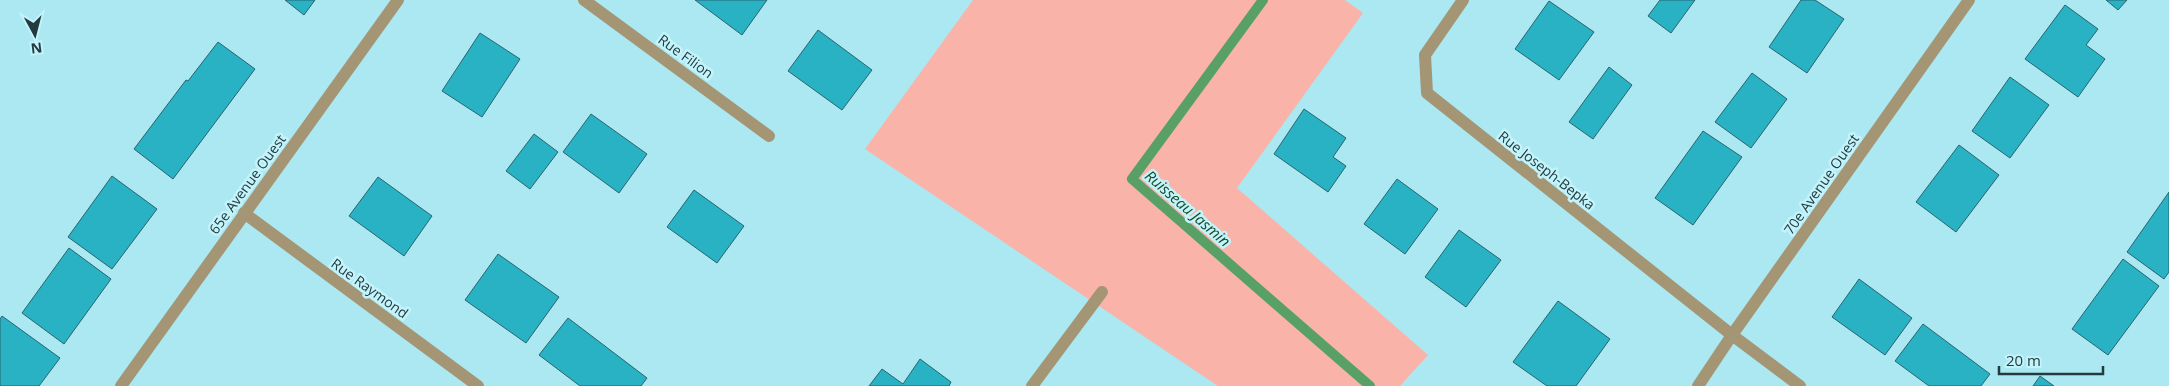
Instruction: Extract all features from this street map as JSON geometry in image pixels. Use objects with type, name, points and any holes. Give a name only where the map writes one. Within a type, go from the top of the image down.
[{"type":"street","name":"65e Avenue Ouest","points":[[121,386],[398,0]]},
{"type":"street","name":"Rue Filion","points":[[584,0],[769,136]]},
{"type":"street","name":"Rue Joseph-Bepka","points":[[1463,0],[1424,55],[1427,93],[1732,335],[1800,386]]},
{"type":"street","name":"70e Avenue Ouest","points":[[1698,386],[1969,0]]},
{"type":"street","name":"Rue Raymond","points":[[244,214],[478,386]]},
{"type":"street","points":[[1032,386],[1102,292]]},
{"type":"shaded area","points":[[973,0],[1345,0],[1363,13],[1237,188],[1428,355],[1400,386],[1218,386],[865,149]]},
{"type":"building","points":[[285,0],[315,0],[304,15]]},
{"type":"building","points":[[695,0],[767,0],[742,35]]},
{"type":"building","points":[[1660,0],[1695,0],[1671,33],[1648,16]]},
{"type":"building","points":[[1801,0],[1815,0],[1844,19],[1807,73],[1769,47]]},
{"type":"building","points":[[2106,0],[2127,0],[2118,10]]},
{"type":"building","points":[[1549,1],[1594,32],[1559,80],[1515,49]]},
{"type":"building","points":[[2065,5],[2098,29],[2086,45],[2105,59],[2078,97],[2025,59]]},
{"type":"building","points":[[818,30],[872,70],[842,110],[788,71]]},
{"type":"building","points":[[480,33],[520,59],[482,117],[442,91]]},
{"type":"building","points":[[218,42],[255,69],[173,179],[134,149],[186,80],[188,81]]},
{"type":"building","points":[[1609,67],[1632,85],[1593,139],[1569,122]]},
{"type":"building","points":[[1752,73],[1787,99],[1751,148],[1715,122]]},
{"type":"building","points":[[2010,77],[2049,105],[2010,158],[1972,131]]},
{"type":"building","points":[[1304,109],[1346,138],[1333,157],[1346,166],[1328,192],[1274,154]]},
{"type":"building","points":[[591,114],[647,154],[619,193],[563,152]]},
{"type":"building","points":[[1703,131],[1742,157],[1693,225],[1655,198]]},
{"type":"building","points":[[534,134],[558,152],[530,189],[506,171]]},
{"type":"building","points":[[1959,145],[1999,175],[1956,232],[1916,202]]},
{"type":"building","points":[[112,176],[157,209],[112,269],[68,237]]},
{"type":"building","points":[[378,177],[432,216],[404,256],[349,216]]},
{"type":"building","points":[[1397,179],[1438,209],[1405,254],[1364,224]]},
{"type":"building","points":[[694,190],[744,226],[717,263],[667,227]]},
{"type":"building","points":[[2169,192],[2169,272],[2164,279],[2127,252]]},
{"type":"building","points":[[1459,230],[1501,260],[1466,307],[1425,277]]},
{"type":"building","points":[[69,248],[111,279],[64,344],[22,313]]},
{"type":"building","points":[[498,254],[559,297],[526,343],[465,300]]},
{"type":"building","points":[[2123,259],[2159,286],[2108,355],[2072,329]]},
{"type":"building","points":[[1859,279],[1912,318],[1885,355],[1832,317]]},
{"type":"building","points":[[1558,301],[1610,339],[1576,386],[1547,386],[1513,362]]},
{"type":"building","points":[[2,316],[60,358],[39,386],[0,386],[0,319]]},
{"type":"building","points":[[568,318],[647,378],[641,386],[580,386],[539,355]]},
{"type":"building","points":[[1923,324],[1990,374],[1981,386],[1929,386],[1895,361]]},
{"type":"building","points":[[920,359],[951,382],[949,386],[869,386],[882,369],[903,384]]},
{"type":"building","points":[[2040,376],[2054,386],[2033,386]]},
{"type":"waterway","name":"Ruisseau Jasmin","points":[[1263,0],[1132,179],[1370,386]]}]
